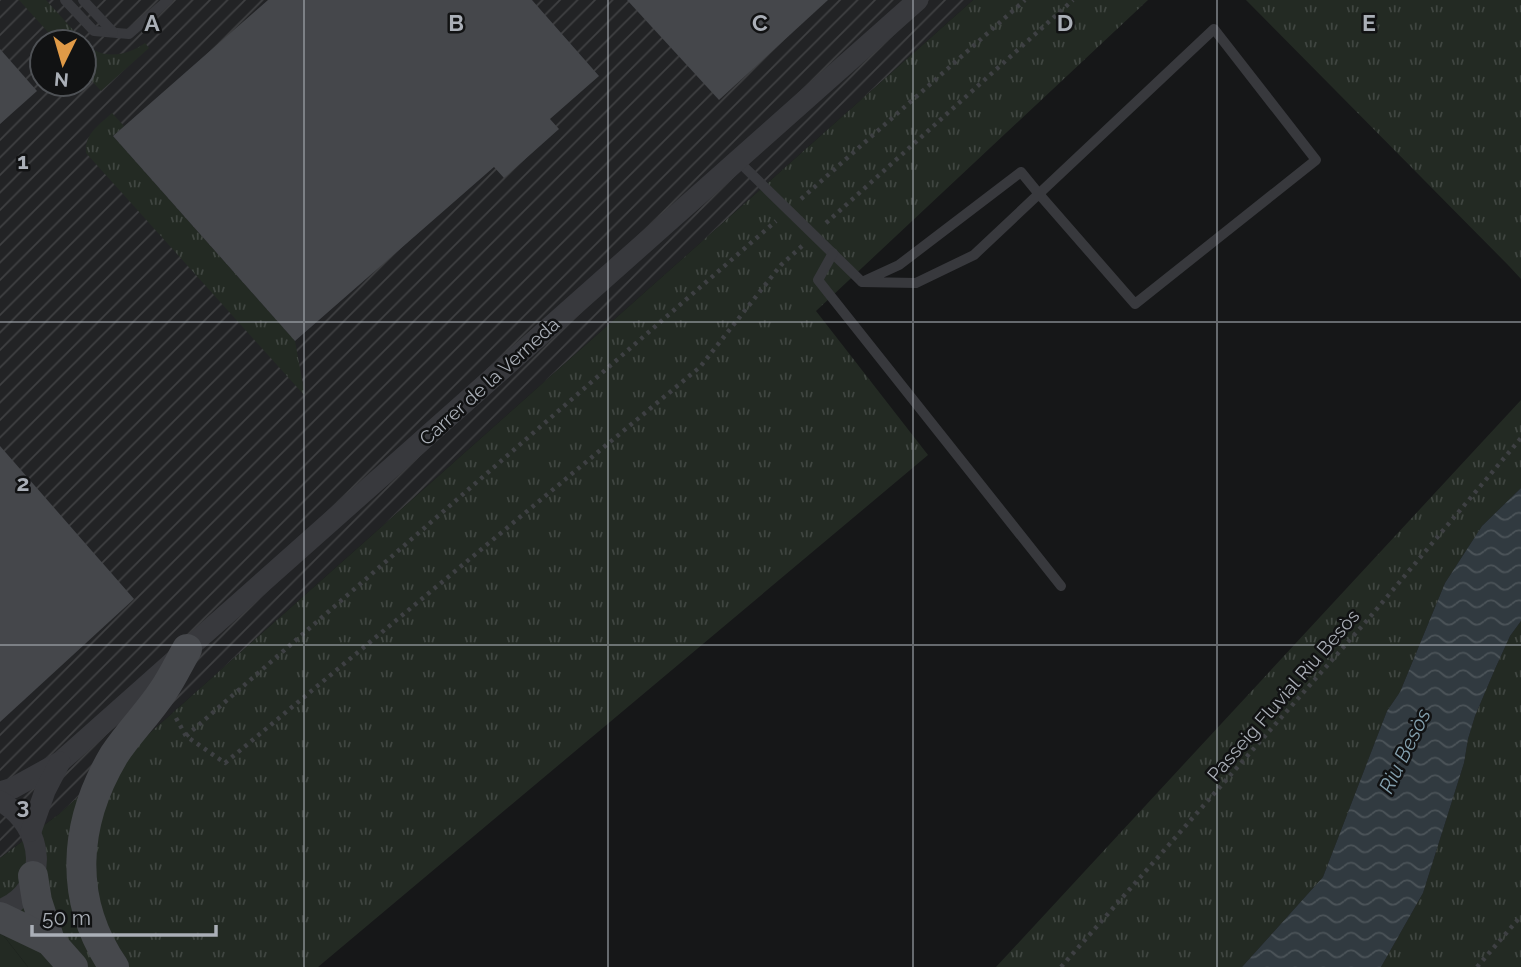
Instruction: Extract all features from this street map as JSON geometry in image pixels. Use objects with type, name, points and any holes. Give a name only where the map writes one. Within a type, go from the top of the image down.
[{"type":"street","name":"Carrer de la Verneda","points":[[0,792],[13,788],[60,762],[918,0]]},
{"type":"street","points":[[114,967],[102,949],[89,920],[80,862],[83,835],[91,806],[114,756],[130,731],[163,692],[187,649]]},
{"type":"street","name":"Carrer de la Verneda","points":[[31,831],[45,791],[60,762]]},
{"type":"street","points":[[0,801],[24,818],[31,831],[36,853],[33,876],[37,901],[50,941]]},
{"type":"street","points":[[0,910],[17,900],[33,876]]},
{"type":"street","points":[[0,917],[50,941],[73,967]]},
{"type":"lane","points":[[65,0],[94,31],[129,34],[168,0]]},
{"type":"lane","points":[[83,0],[113,32]]},
{"type":"lane","points":[[737,160],[862,282],[916,283],[974,255],[1039,194],[1214,29],[1315,160],[1135,304],[1039,194],[1021,173],[899,265],[862,282]]},
{"type":"lane","points":[[833,253],[818,280],[1061,586]]},
{"type":"path","points":[[186,736],[1026,0]]},
{"type":"path","points":[[163,692],[186,736],[225,763],[700,367],[781,265],[1073,0]]},
{"type":"path","name":"Passeig Fluvial Riu Besòs","points":[[1061,967],[1370,617],[1521,438]]},
{"type":"path","points":[[1477,967],[1521,916]]},
{"type":"shaded area","points":[[0,0],[973,0],[59,814],[0,858]]},
{"type":"green space","points":[[19,0],[46,0],[71,28],[44,28]]},
{"type":"green space","points":[[973,0],[1148,0],[816,311],[928,455],[318,967],[28,967],[0,931],[0,858],[59,814]]},
{"type":"green space","points":[[1246,0],[1521,0],[1521,279],[1509,266]]},
{"type":"green space","points":[[145,43],[149,48],[101,91],[98,88],[98,52],[122,53]]},
{"type":"green space","points":[[112,113],[124,126],[113,136],[295,341],[305,396],[86,153],[90,135]]},
{"type":"green space","points":[[1521,400],[1521,488],[1482,526],[1445,583],[1400,692],[1387,711],[1323,877],[1242,967],[996,967]]},
{"type":"green space","points":[[1521,621],[1521,967],[1381,967],[1423,893],[1464,763],[1475,716],[1510,636]]},
{"type":"green space","points":[[0,931],[28,967],[0,967]]},
{"type":"water","name":"Riu Besòs","points":[[1521,488],[1521,621],[1510,636],[1475,716],[1464,763],[1423,893],[1381,967],[1242,967],[1323,877],[1387,711],[1400,692],[1445,583],[1482,526]]},
{"type":"building","points":[[268,0],[532,0],[599,76],[550,119],[559,129],[504,178],[494,167],[295,341],[113,136]]},
{"type":"building","points":[[627,0],[828,0],[719,100]]},
{"type":"building","points":[[0,49],[28,81],[29,98],[0,124]]},
{"type":"building","points":[[0,446],[134,599],[0,722]]}]
